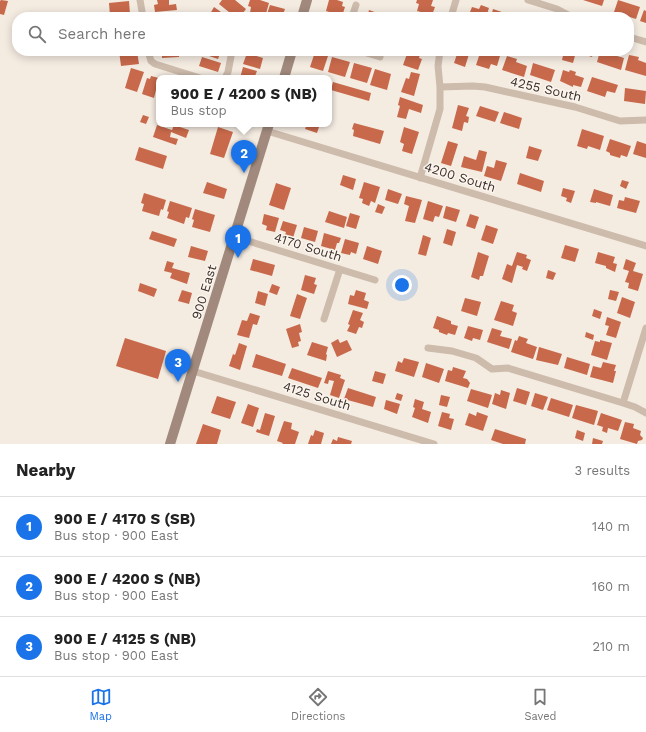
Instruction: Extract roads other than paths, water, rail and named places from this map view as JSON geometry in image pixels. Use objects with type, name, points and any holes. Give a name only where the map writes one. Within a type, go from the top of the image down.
[{"type":"main road","points":[[304,12],[308,0]]},
{"type":"main road","points":[[285,75],[291,56]]},
{"type":"main road","name":"900 East","points":[[170,444],[268,128]]},
{"type":"street","points":[[140,0],[142,12]]},
{"type":"street","points":[[452,12],[456,0]]},
{"type":"street","points":[[528,0],[563,12]]},
{"type":"street","points":[[354,12],[356,5]]},
{"type":"street","points":[[634,38],[646,42]]},
{"type":"street","points":[[150,56],[151,61],[155,64],[190,75]]},
{"type":"street","points":[[226,75],[230,67],[231,56]]},
{"type":"street","points":[[420,178],[438,116],[440,87],[438,66],[439,56]]},
{"type":"street","name":"4255 South","points":[[440,87],[479,86],[575,107],[620,121],[646,120]]},
{"type":"street","name":"4200 South","points":[[268,128],[420,178],[646,246]]},
{"type":"street","name":"4170 South","points":[[234,237],[376,280]]},
{"type":"street","points":[[324,319],[340,269]]},
{"type":"street","points":[[623,403],[646,328]]},
{"type":"street","points":[[428,348],[452,351],[476,358],[492,368],[508,368],[635,406],[646,413]]},
{"type":"street","name":"4125 South","points":[[193,371],[434,444]]},
{"type":"place","name":"900 E / 4200 S (NB)","points":[[244,173]]},
{"type":"place","name":"900 E / 4170 S (SB)","points":[[238,258]]},
{"type":"place","name":"900 E / 4125 S (NB)","points":[[178,382]]}]
